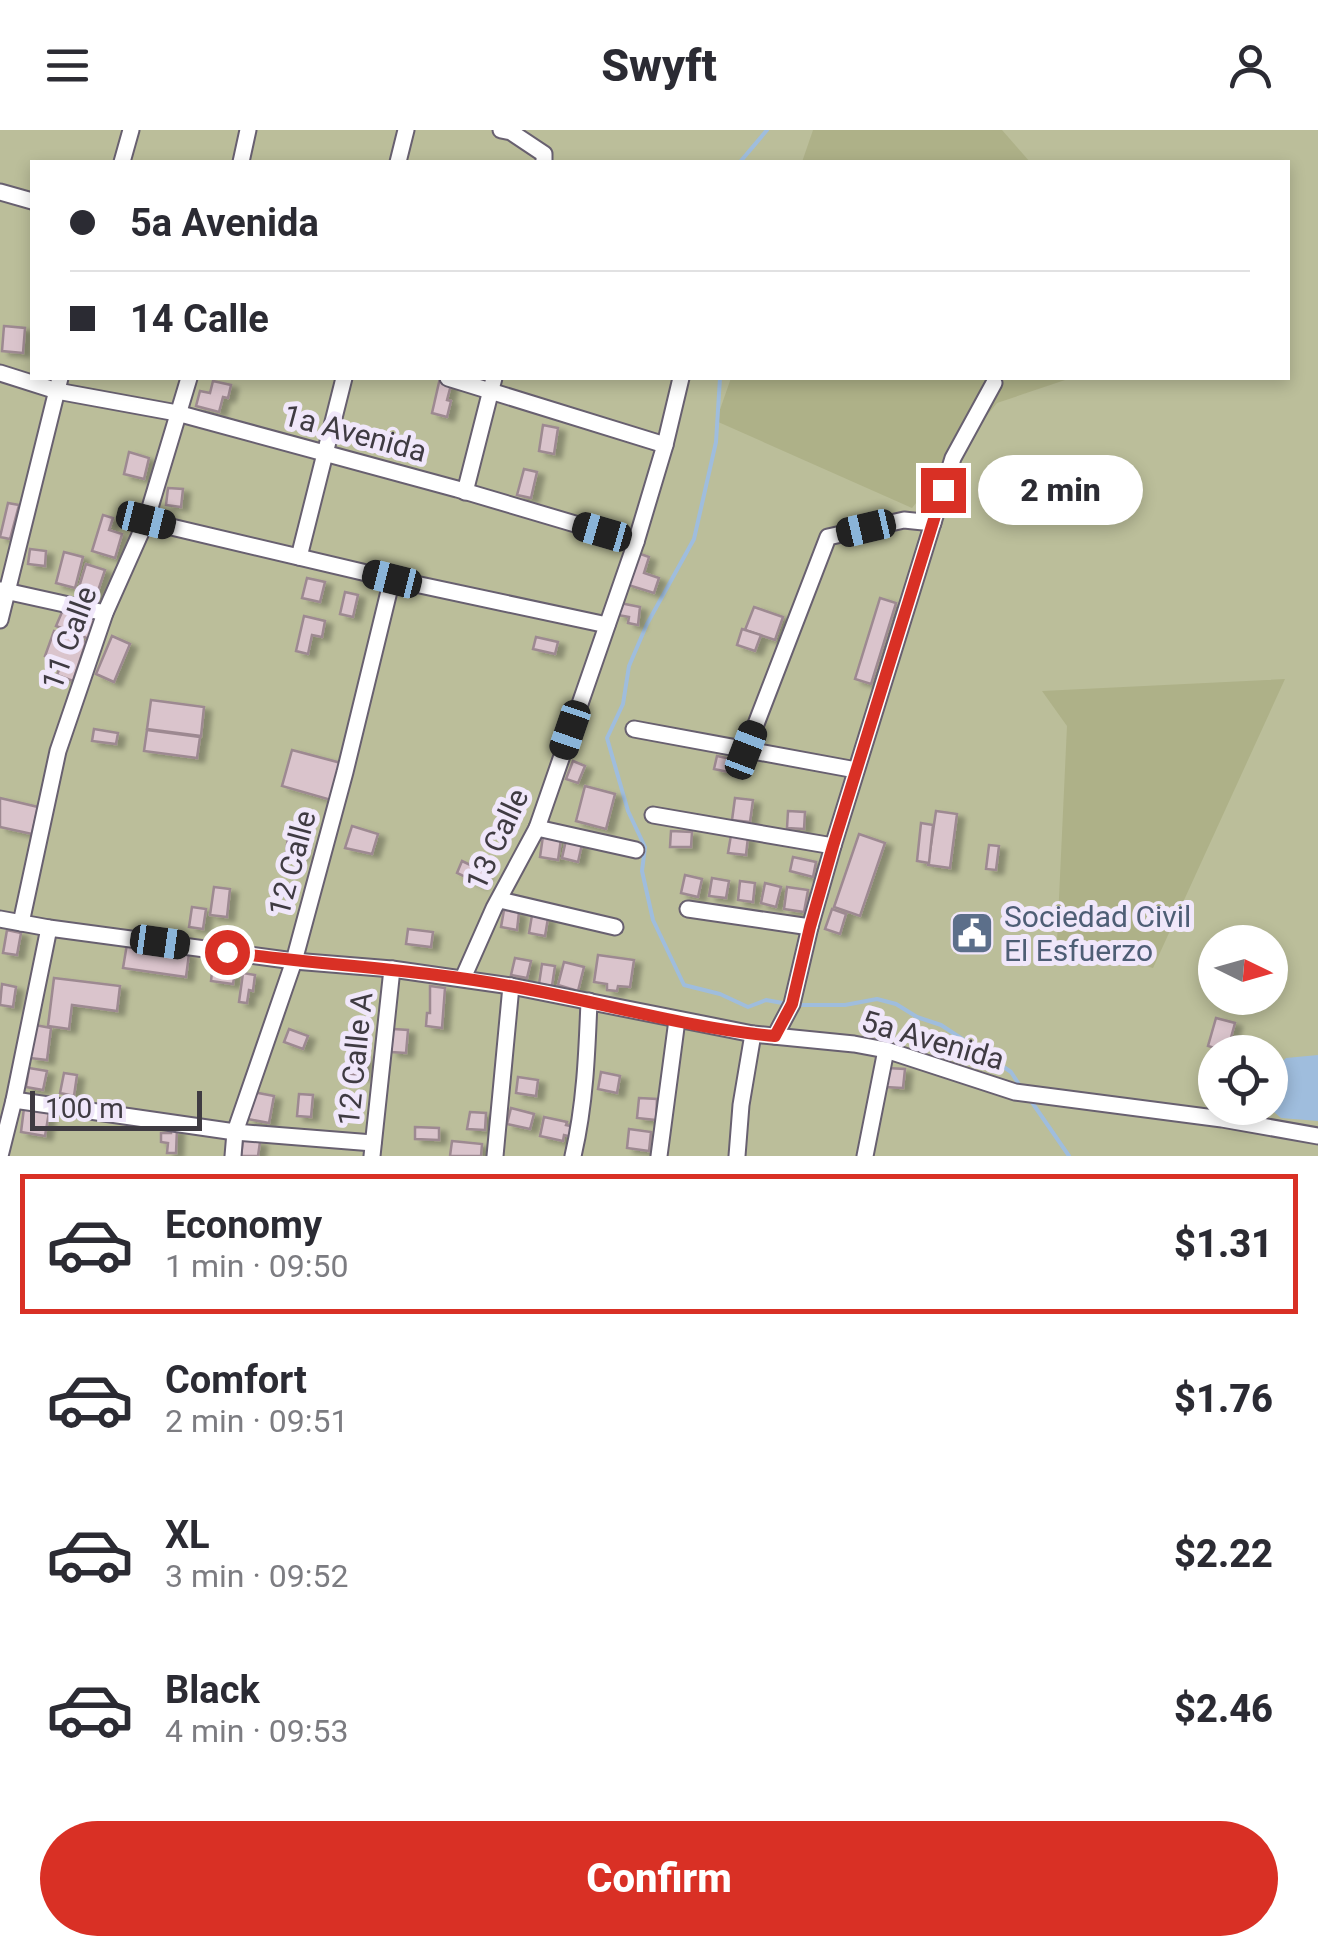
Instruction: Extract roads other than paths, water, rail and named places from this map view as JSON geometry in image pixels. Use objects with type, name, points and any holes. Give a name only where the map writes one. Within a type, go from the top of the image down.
[{"type":"street","points":[[123,160],[131,130]]},
{"type":"street","points":[[241,160],[248,130]]},
{"type":"street","points":[[398,160],[406,130]]},
{"type":"street","points":[[501,130],[544,154],[544,160]]},
{"type":"street","points":[[0,192],[30,200]]},
{"type":"street","name":"1a Avenida","points":[[0,373],[30,379]]},
{"type":"street","name":"11 Calle","points":[[21,923],[58,751],[105,612],[146,520],[188,380]]},
{"type":"street","points":[[299,557],[343,380]]},
{"type":"street","points":[[463,380],[493,384],[665,445]]},
{"type":"street","name":"13 Calle","points":[[464,978],[494,908],[537,828],[636,542],[681,380]]},
{"type":"street","points":[[775,1036],[792,1004],[833,846],[953,458],[994,383]]},
{"type":"street","points":[[0,620],[4,591],[58,384]]},
{"type":"street","name":"1a Avenida","points":[[58,384],[177,412],[636,542]]},
{"type":"street","points":[[465,492],[493,384]]},
{"type":"street","points":[[146,520],[607,625]]},
{"type":"street","points":[[746,750],[828,538],[904,520],[933,523]]},
{"type":"street","name":"12 Calle","points":[[233,1156],[235,1132],[294,961],[392,579]]},
{"type":"street","points":[[4,591],[105,612]]},
{"type":"street","points":[[634,729],[856,770]]},
{"type":"street","points":[[653,816],[833,846]]},
{"type":"street","points":[[537,828],[636,850]]},
{"type":"street","points":[[500,900],[615,927]]},
{"type":"street","points":[[688,909],[810,927]]},
{"type":"street","name":"5a Avenida","points":[[0,919],[294,961],[464,978],[754,1034],[886,1050],[1016,1092],[1318,1136]]},
{"type":"street","points":[[0,1156],[48,928]]},
{"type":"street","name":"12 Calle A","points":[[373,1149],[392,969]]},
{"type":"street","points":[[495,1156],[511,986]]},
{"type":"street","points":[[573,1156],[586,1066],[589,1001]]},
{"type":"street","points":[[659,1156],[676,1020]]},
{"type":"street","points":[[737,1156],[754,1034]]},
{"type":"street","points":[[865,1156],[886,1050]]},
{"type":"street","points":[[14,1100],[373,1149]]},
{"type":"water","points":[[1318,1055],[1318,1121],[1288,1119],[1288,1058]]},
{"type":"waterway","points":[[742,160],[767,130]]},
{"type":"waterway","points":[[720,380],[716,442],[694,539],[647,624],[629,666],[623,704],[607,738],[628,811],[645,847],[642,871],[653,920],[684,985],[720,994],[748,1007],[766,1000],[788,1004]]},
{"type":"waterway","points":[[798,1005],[845,1005],[877,999],[896,1004],[941,1025],[982,1052],[1011,1072],[1020,1086]]},
{"type":"waterway","points":[[1029,1098],[1069,1156]]},
{"type":"place","name":"Sociedad Civil El Esfuerzo","points":[[972,933]]}]
